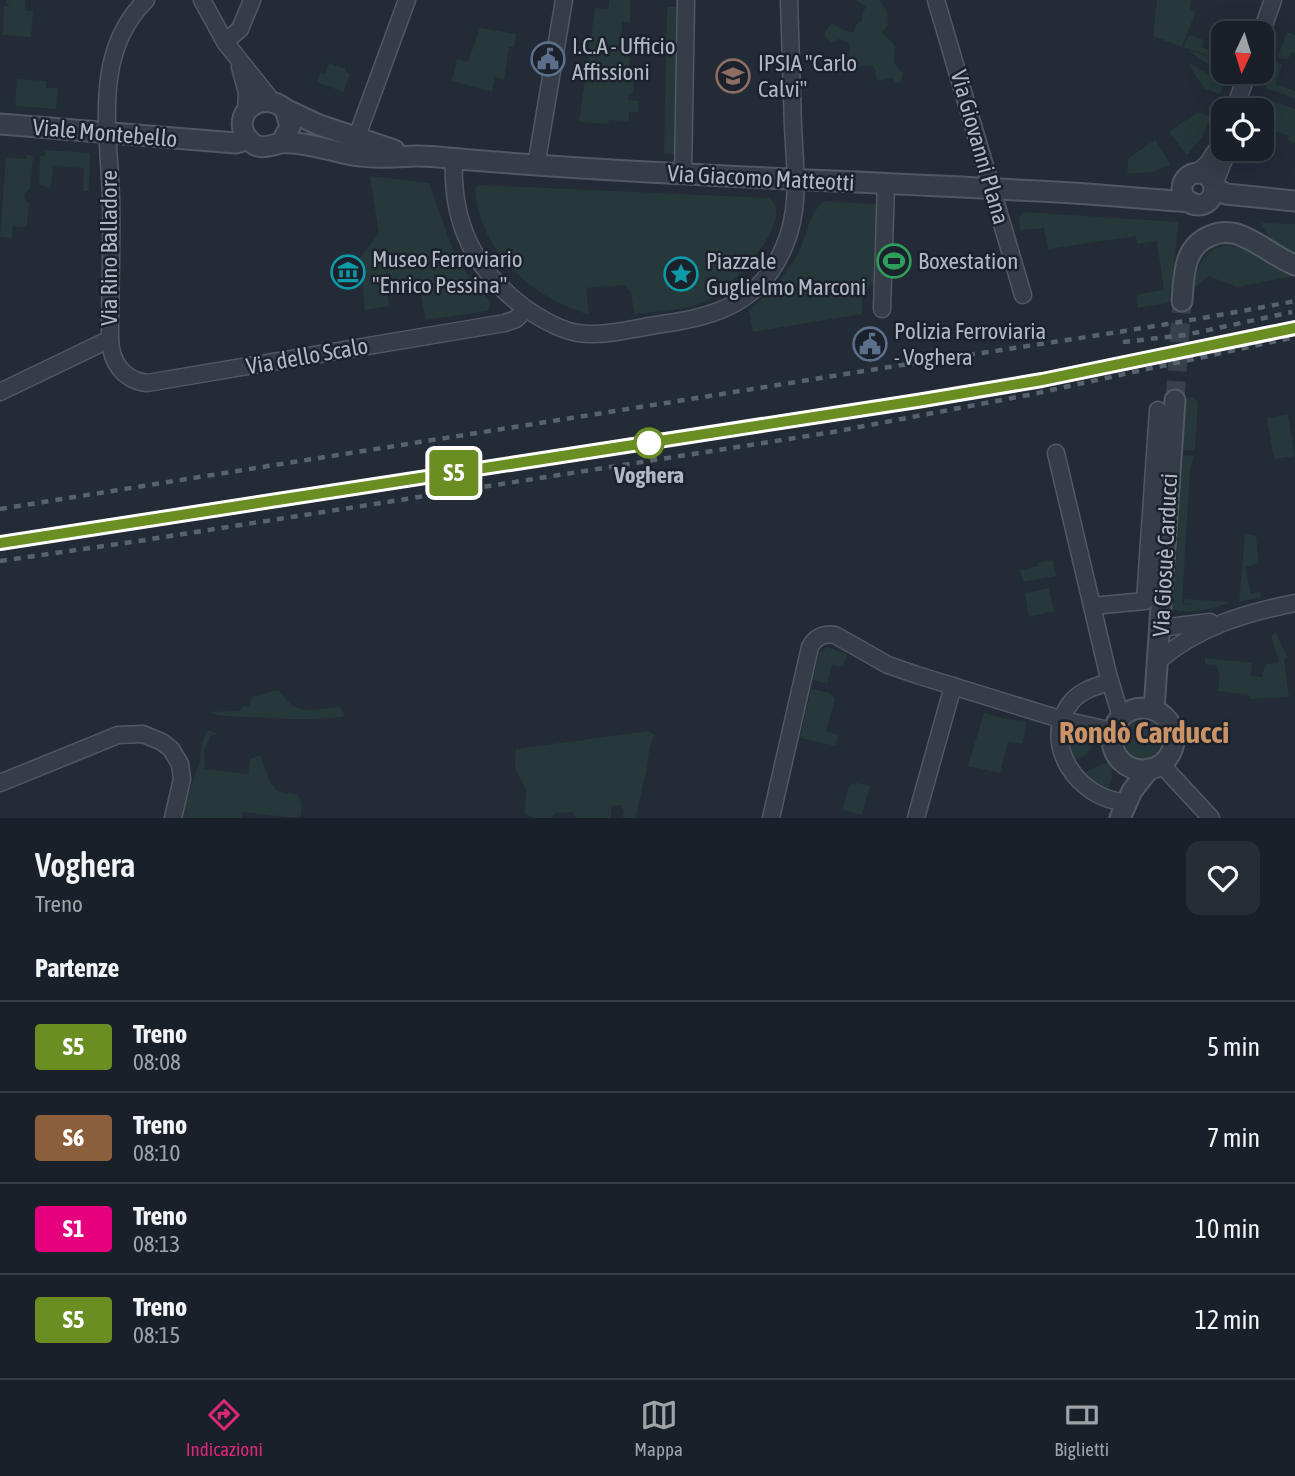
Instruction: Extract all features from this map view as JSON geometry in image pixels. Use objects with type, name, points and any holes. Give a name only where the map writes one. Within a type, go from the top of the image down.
[{"type":"street","name":"Via Rino Balladore","points":[[110,339],[110,67],[115,49],[132,16],[146,0]]},
{"type":"street","name":"Via Giacomo Matteotti","points":[[202,0],[237,59],[279,105],[356,139],[419,156]]},
{"type":"street","points":[[225,42],[240,29],[252,0]]},
{"type":"street","points":[[331,151],[356,139],[407,0]]},
{"type":"street","points":[[536,166],[565,0]]},
{"type":"street","points":[[683,175],[687,0]]},
{"type":"street","points":[[454,159],[453,174],[458,211],[474,256],[489,276],[526,309],[566,330],[592,334],[692,320],[724,310],[757,286],[776,262],[793,220],[795,181],[789,0]]},
{"type":"street","name":"Via Giovanni Plana","points":[[936,0],[1023,295]]},
{"type":"street","points":[[1266,21],[1273,4]]},
{"type":"street","name":"Via Giacomo Matteotti","points":[[237,59],[246,85],[246,125],[261,147],[268,148],[281,143],[361,156],[419,156],[683,175],[992,188],[1104,196]]},
{"type":"street","points":[[1239,98],[1244,84]]},
{"type":"street","points":[[1241,98],[1242,89]]},
{"type":"street","points":[[246,125],[257,103],[279,105],[290,127],[281,143]]},
{"type":"street","name":"Viale Montebello","points":[[0,124],[214,141],[246,125]]},
{"type":"street","points":[[1104,196],[1143,193],[1173,186],[1191,177],[1211,158]]},
{"type":"street","points":[[1205,194],[1222,161]]},
{"type":"street","points":[[1191,177],[1207,176],[1205,194]]},
{"type":"street","points":[[1191,177],[1184,194],[1288,201]]},
{"type":"street","points":[[882,309],[886,184]]},
{"type":"street","points":[[1104,196],[1205,194]]},
{"type":"street","points":[[1182,301],[1188,256],[1198,243],[1213,235],[1238,235],[1295,265]]},
{"type":"street","name":"Via dello Scalo","points":[[110,339],[110,351],[115,363],[135,382],[147,383],[505,323],[526,309]]},
{"type":"street","points":[[0,391],[110,339]]},
{"type":"street","name":"Via Giosuè Carducci","points":[[1092,606],[1145,601],[1166,405]]},
{"type":"street","name":"Via Giosuè Carducci","points":[[1154,710],[1160,628],[1166,405]]},
{"type":"street","points":[[1056,453],[1110,682],[1117,724],[1113,745],[1124,763],[1131,767],[1155,766],[1211,818]]},
{"type":"street","points":[[1160,628],[1227,620],[1295,603]]},
{"type":"street","points":[[1158,662],[1191,637],[1227,620]]},
{"type":"street","points":[[771,818],[810,647],[817,638],[825,635],[835,635],[888,665],[1063,720],[1117,724],[1136,708],[1154,710],[1162,715],[1173,731],[1172,749],[1155,766],[1122,809]]},
{"type":"street","points":[[1110,682],[1079,694],[1066,710],[1061,748],[1071,773],[1091,792],[1122,809]]},
{"type":"street","points":[[916,818],[953,686]]},
{"type":"street","points":[[0,783],[118,735],[142,734],[162,742],[180,764],[182,779],[173,818]]},
{"type":"street","points":[[1122,809],[1124,763]]},
{"type":"shaded area","points":[[6,0],[25,0],[26,9],[22,10],[33,11],[31,37],[3,35],[4,6],[11,6],[6,4]]},
{"type":"shaded area","points":[[609,0],[630,0],[630,22],[622,22],[621,51],[630,52],[629,76],[634,77],[633,93],[629,93],[628,100],[639,101],[638,112],[629,112],[629,121],[609,120],[608,124],[579,122],[595,8],[608,9]]},
{"type":"shaded area","points":[[855,0],[879,0],[887,12],[888,25],[882,32],[895,46],[894,63],[903,74],[900,83],[896,83],[892,78],[879,81],[876,78],[876,70],[871,66],[855,68],[848,61],[848,42],[839,39],[831,43],[825,36],[832,23],[845,31],[854,32],[866,7]]},
{"type":"shaded area","points":[[1157,0],[1191,0],[1190,8],[1195,13],[1182,47],[1153,36]]},
{"type":"shaded area","points":[[667,7],[681,7],[677,155],[664,154]]},
{"type":"shaded area","points":[[480,28],[516,34],[514,47],[509,47],[504,79],[495,77],[492,92],[452,81],[457,59],[468,62]]},
{"type":"shaded area","points":[[1287,32],[1295,35],[1295,53],[1291,52],[1288,59],[1277,58]]},
{"type":"shaded area","points":[[1189,35],[1204,40],[1202,47],[1211,51],[1211,57],[1184,47]]},
{"type":"shaded area","points":[[1188,50],[1211,57],[1211,67]]},
{"type":"shaded area","points":[[1276,61],[1282,65],[1275,84],[1295,91],[1295,99],[1266,88],[1267,84],[1274,84]]},
{"type":"shaded area","points":[[1187,62],[1211,76],[1211,84],[1224,84],[1220,94],[1205,89]]},
{"type":"shaded area","points":[[329,63],[345,69],[345,72],[350,74],[343,92],[317,82],[321,72],[325,74]]},
{"type":"shaded area","points":[[17,79],[46,81],[46,88],[58,88],[56,109],[15,106]]},
{"type":"shaded area","points":[[1274,101],[1295,109],[1295,143],[1288,140],[1289,136],[1274,131]]},
{"type":"shaded area","points":[[1198,112],[1211,117],[1202,137],[1187,155],[1169,132]]},
{"type":"shaded area","points":[[1155,140],[1171,165],[1152,172],[1127,174],[1128,159]]},
{"type":"shaded area","points":[[45,150],[90,153],[89,191],[83,191],[84,168],[53,166],[51,188],[39,185],[40,156],[45,156]]},
{"type":"shaded area","points":[[27,155],[33,156],[30,188],[24,194],[29,204],[27,224],[23,227],[13,226],[12,238],[0,237],[6,157],[26,159]]},
{"type":"shaded area","points":[[370,176],[429,183],[454,253],[469,277],[491,302],[488,311],[426,320],[419,287],[387,292],[389,306],[365,310],[360,258],[379,233]]},
{"type":"shaded area","points":[[479,185],[769,198],[776,208],[775,220],[769,235],[747,266],[734,280],[704,302],[675,310],[634,314],[631,292],[624,285],[586,288],[589,315],[547,296],[528,284],[512,269],[487,233],[479,212],[475,189]]},
{"type":"shaded area","points":[[826,201],[882,205],[880,277],[862,293],[862,314],[753,332],[749,310],[786,272],[800,250],[815,212]]},
{"type":"shaded area","points":[[1023,212],[1179,222],[1169,303],[1137,308],[1137,297],[1140,294],[1164,290],[1157,241],[1137,244],[1136,236],[1048,249],[1044,228],[1020,230],[1019,217]]},
{"type":"shaded area","points":[[1261,223],[1295,224],[1295,253],[1270,237]]},
{"type":"shaded area","points":[[1228,245],[1245,249],[1295,276],[1237,287],[1208,276],[1194,288],[1203,259],[1213,250]]},
{"type":"shaded area","points":[[1192,397],[1198,402],[1195,450],[1183,450],[1186,399]]},
{"type":"shaded area","points":[[1288,414],[1295,456],[1274,459],[1267,418]]},
{"type":"shaded area","points":[[1183,455],[1194,456],[1190,469],[1182,604],[1199,605],[1184,603],[1184,599],[1230,602],[1210,609],[1173,609]]},
{"type":"shaded area","points":[[1245,534],[1256,536],[1259,563],[1245,567],[1251,594],[1260,592],[1261,597],[1239,602]]},
{"type":"shaded area","points":[[1053,560],[1056,576],[1023,582],[1020,570]]},
{"type":"shaded area","points":[[1049,588],[1054,611],[1029,617],[1025,593]]},
{"type":"shaded area","points":[[1276,633],[1287,657],[1284,659],[1289,697],[1249,699],[1249,695],[1218,691],[1220,675],[1216,665],[1205,664],[1205,658],[1252,663],[1251,676],[1262,677],[1265,664],[1277,663],[1279,660],[1271,636]]},
{"type":"shaded area","points":[[827,647],[847,654],[843,667],[832,665],[827,684],[813,680],[819,653]]},
{"type":"shaded area","points":[[811,689],[830,693],[835,699],[826,731],[838,735],[836,746],[800,738]]},
{"type":"shaded area","points":[[277,690],[298,708],[310,710],[340,707],[345,716],[296,719],[227,716],[209,712],[239,711],[242,707],[249,706],[252,697]]},
{"type":"shaded area","points":[[984,713],[1026,721],[1023,744],[1008,742],[1000,773],[968,766]]},
{"type":"shaded area","points":[[1143,720],[1156,726],[1162,739],[1156,752],[1143,758],[1130,752],[1124,739],[1130,726]]},
{"type":"shaded area","points":[[209,730],[218,734],[210,736],[204,751],[205,769],[248,774],[250,759],[260,755],[270,782],[277,791],[298,795],[302,804],[301,815],[295,818],[243,812],[241,818],[180,818],[200,762],[206,732]]},
{"type":"shaded area","points":[[1072,730],[1087,733],[1097,741],[1086,755],[1075,760],[1072,759],[1069,732]]},
{"type":"shaded area","points":[[649,731],[655,735],[650,747],[636,818],[623,818],[621,805],[611,806],[611,818],[576,818],[573,812],[555,813],[551,818],[535,818],[525,814],[526,790],[515,767],[516,749]]},
{"type":"shaded area","points":[[1102,764],[1110,764],[1112,771],[1111,782],[1105,790],[1084,776],[1084,773]]},
{"type":"shaded area","points":[[857,783],[870,786],[862,815],[843,810],[849,785]]},
{"type":"tunnel","points":[[1175,400],[1182,301]]},
{"type":"railway","points":[[0,509],[1122,331],[1295,301]]},
{"type":"railway","points":[[1123,342],[1185,335],[1292,312]]},
{"type":"railway","points":[[0,561],[833,432],[1028,395],[1295,337]]},
{"type":"railway","points":[[0,543],[917,401],[1103,368]]},
{"type":"train","name":"S5","points":[[0,543],[917,401],[1042,380],[1295,328]]},
{"type":"place","name":"I.C.A - Ufficio Affissioni","points":[[548,59]]},
{"type":"place","name":"IPSIA \"Carlo Calvi\"","points":[[733,76]]},
{"type":"place","name":"Boxestation","points":[[894,261]]},
{"type":"place","name":"Museo Ferroviario \"Enrico Pessina\"","points":[[348,272]]},
{"type":"place","name":"Piazzale Guglielmo Marconi","points":[[681,274]]},
{"type":"place","name":"Polizia Ferroviaria - Voghera","points":[[870,344]]},
{"type":"place","name":"Voghera","points":[[649,443]]},
{"type":"district","name":"Rondò Carducci","points":[[1144,733]]}]
